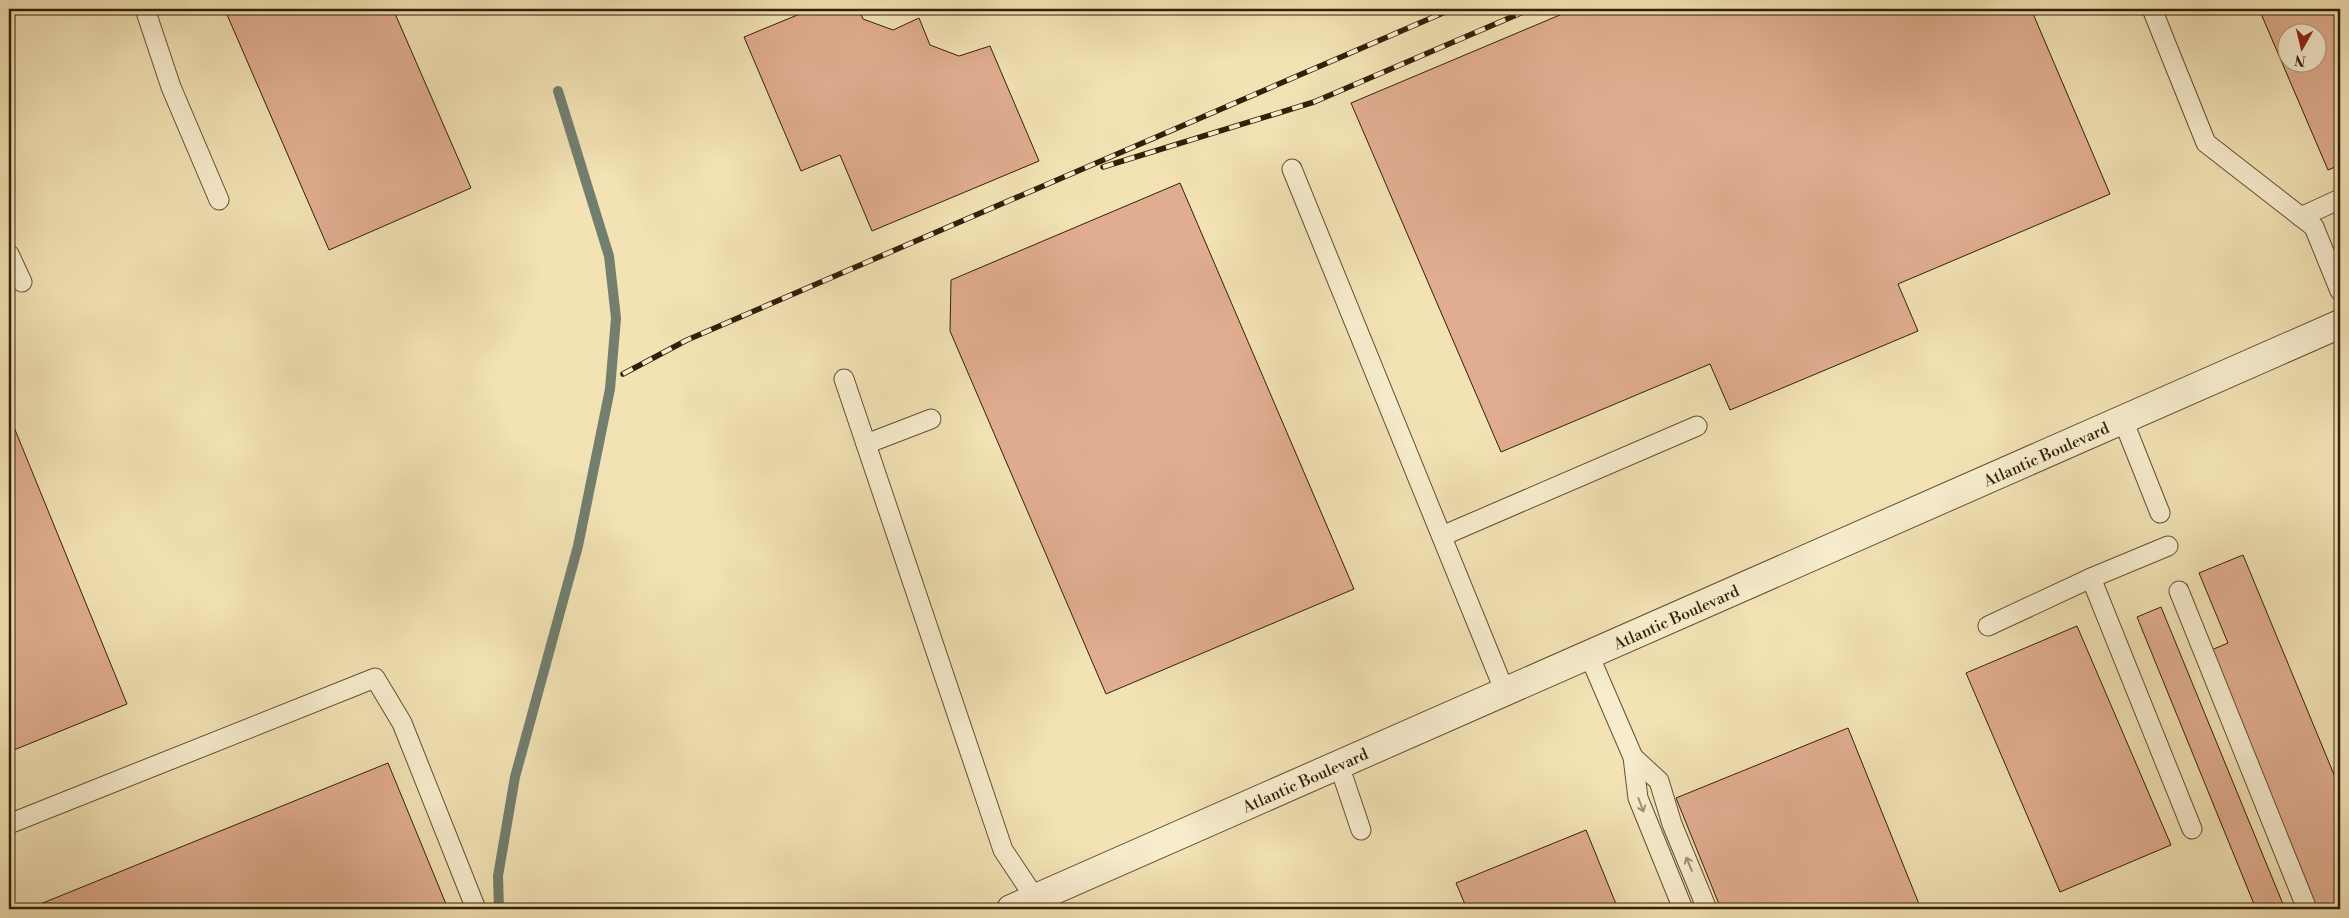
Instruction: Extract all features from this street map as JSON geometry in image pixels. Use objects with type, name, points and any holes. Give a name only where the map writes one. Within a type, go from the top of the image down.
[{"type":"street","name":"Atlantic Boulevard","points":[[1010,909],[1037,904],[1339,765],[2340,324]]},
{"type":"lane","points":[[144,9],[171,87],[220,200]]},
{"type":"lane","points":[[2152,9],[2206,143],[2314,227],[2340,291]]},
{"type":"lane","points":[[1292,170],[1505,692]]},
{"type":"lane","points":[[2301,217],[2340,199]]},
{"type":"lane","points":[[9,254],[22,282]]},
{"type":"lane","points":[[844,379],[1003,850],[1037,904]]},
{"type":"lane","points":[[866,444],[931,419]]},
{"type":"lane","points":[[2123,420],[2160,513]]},
{"type":"lane","points":[[1442,536],[1697,426]]},
{"type":"lane","points":[[1988,626],[2091,578],[2168,546]]},
{"type":"lane","points":[[2091,578],[2192,829]]},
{"type":"lane","points":[[2179,591],[2307,909]]},
{"type":"lane","points":[[1589,655],[1633,757],[1638,798],[1683,909]]},
{"type":"lane","points":[[9,824],[375,678],[402,724],[476,909]]},
{"type":"lane","points":[[1633,757],[1659,781],[1672,824],[1707,909]]},
{"type":"lane","points":[[1339,765],[1361,830]]},
{"type":"building","points":[[393,9],[471,188],[329,250],[225,10]]},
{"type":"building","points":[[812,9],[859,9],[863,19],[893,30],[919,18],[930,45],[959,56],[990,46],[1039,161],[872,231],[840,155],[801,171],[744,37]]},
{"type":"building","points":[[1574,9],[2031,9],[2110,194],[1898,284],[1918,331],[1730,410],[1710,364],[1501,452],[1351,103]]},
{"type":"building","points":[[2259,9],[2340,9],[2340,165],[2328,170],[2286,72],[2326,72],[2326,22],[2276,22],[2276,49]]},
{"type":"building","points":[[1180,183],[1354,589],[1106,694],[950,331],[951,280]]},
{"type":"building","points":[[9,415],[127,704],[9,752]]},
{"type":"building","points":[[2243,555],[2340,789],[2340,909],[2316,909],[2209,651],[2228,643],[2199,573]]},
{"type":"building","points":[[2161,607],[2285,909],[2256,909],[2137,617]]},
{"type":"building","points":[[2077,626],[2171,845],[2060,892],[1966,673]]},
{"type":"building","points":[[1848,728],[1921,909],[1808,909],[1806,905],[1796,909],[1721,909],[1676,798]]},
{"type":"building","points":[[388,763],[448,909],[28,909]]},
{"type":"building","points":[[1586,830],[1618,909],[1467,909],[1456,883]]},
{"type":"waterway","points":[[499,909],[498,876],[515,777],[578,546],[610,389],[616,318],[609,256],[558,91]]},
{"type":"railway","points":[[623,374],[687,340],[1452,9]]},
{"type":"railway","points":[[1103,167],[1314,102],[1530,9]]}]
